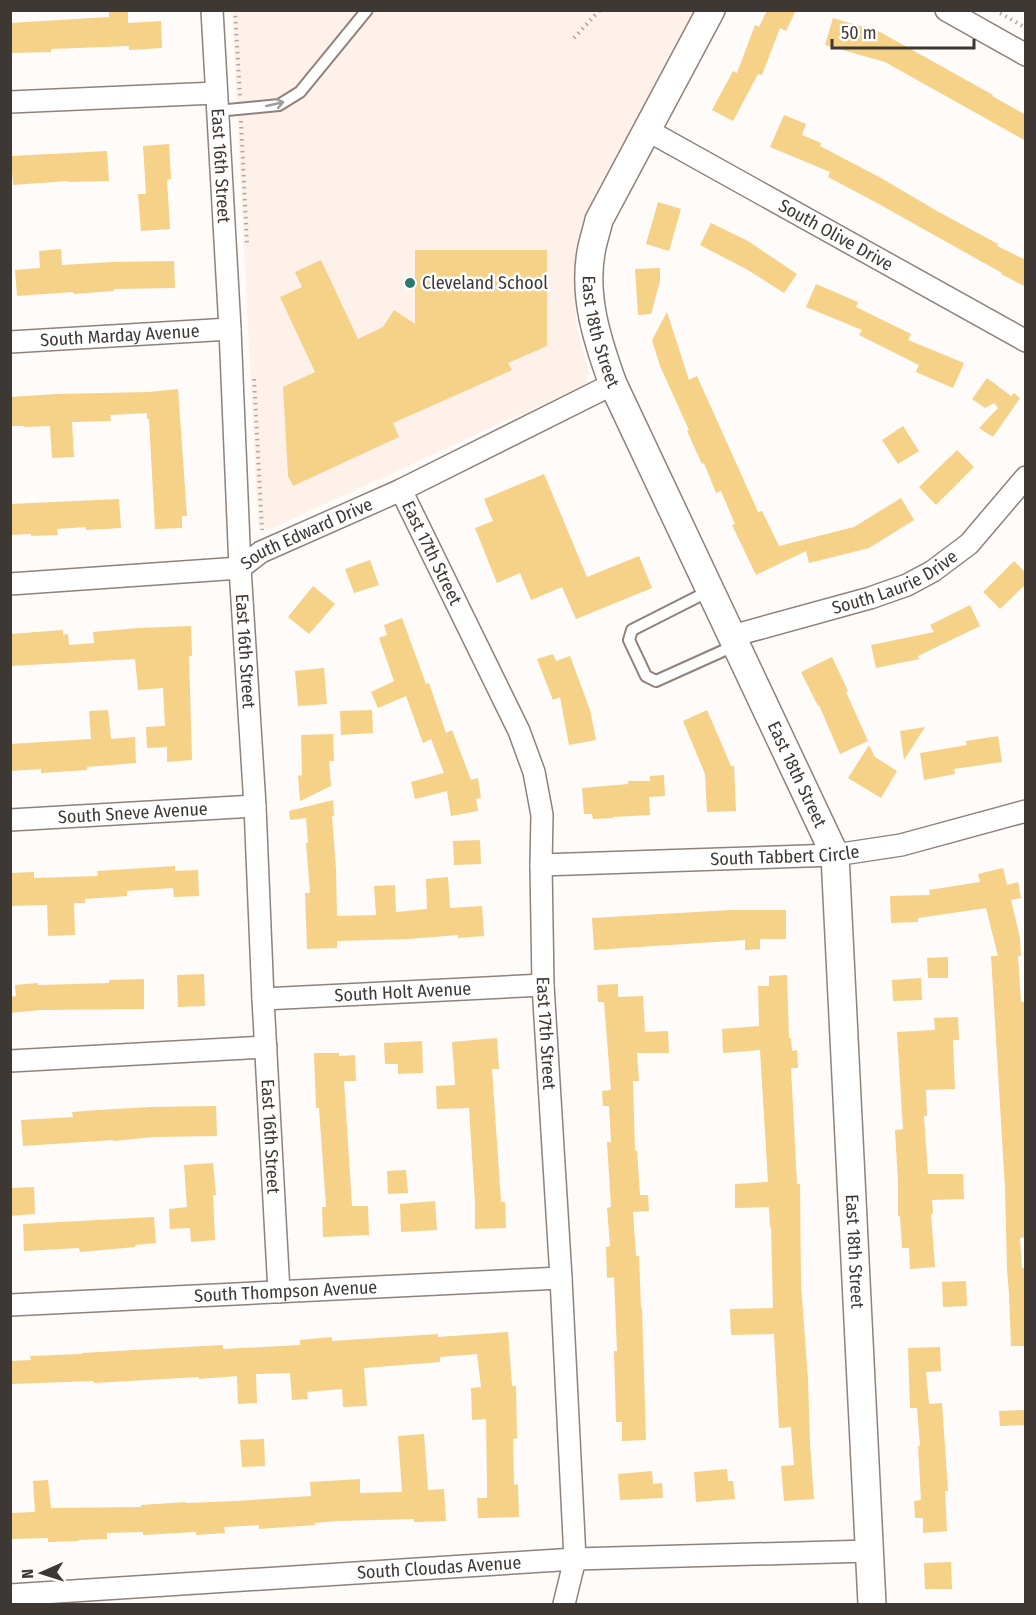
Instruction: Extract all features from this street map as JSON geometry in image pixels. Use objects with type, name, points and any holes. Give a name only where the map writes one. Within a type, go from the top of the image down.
[{"type":"street","name":"East 16th Street","points":[[212,10],[279,1292]]},
{"type":"street","name":"East 18th Street","points":[[711,10],[600,220],[591,248],[589,277],[591,307],[598,340],[612,384],[835,855],[872,1605]]},
{"type":"street","points":[[946,10],[1026,55]]},
{"type":"street","points":[[10,102],[216,102]]},
{"type":"street","name":"South Olive Drive","points":[[647,130],[1026,341]]},
{"type":"street","name":"South Marday Avenue","points":[[10,342],[230,329]]},
{"type":"street","name":"South Edward Drive","points":[[10,585],[240,568],[261,552],[401,490],[612,384]]},
{"type":"street","name":"South Laurie Drive","points":[[735,640],[870,598],[906,585],[933,571],[969,544],[1026,477]]},
{"type":"street","name":"East 17th Street","points":[[401,490],[519,730],[534,772],[542,815],[543,985],[575,1559],[564,1605]]},
{"type":"street","name":"South Sneve Avenue","points":[[10,820],[255,806]]},
{"type":"street","name":"South Tabbert Circle","points":[[541,865],[835,855],[901,845],[1026,811]]},
{"type":"street","name":"South Holt Avenue","points":[[263,999],[543,985]]},
{"type":"street","points":[[10,1061],[266,1047]]},
{"type":"street","name":"South Thompson Avenue","points":[[10,1305],[561,1278]]},
{"type":"street","name":"South Cloudas Avenue","points":[[10,1595],[575,1559],[869,1551]]},
{"type":"lane","points":[[216,102],[279,105],[300,92],[367,10]]},
{"type":"lane","points":[[711,590],[632,630],[629,640],[646,676],[656,681],[735,640]]},
{"type":"path","points":[[574,38],[600,10]]},
{"type":"path","points":[[995,10],[1026,28]]},
{"type":"shaded area","name":"Cleveland School","points":[[232,11],[700,11],[585,233],[576,268],[574,298],[577,329],[589,372],[586,384],[268,530],[260,528],[258,523]]},
{"type":"building","points":[[109,10],[128,10],[128,23],[161,21],[162,48],[129,50],[129,46],[10,53],[10,23],[109,17]]},
{"type":"building","points":[[767,10],[796,10],[786,31],[780,28],[762,75],[758,74],[733,121],[712,110],[733,71],[737,73],[755,25],[759,27]]},
{"type":"building","points":[[833,18],[880,32],[1026,115],[1026,141],[885,62],[825,45]]},
{"type":"building","points":[[784,115],[806,124],[802,135],[821,143],[820,146],[1026,260],[1026,287],[828,177],[830,172],[770,147]]},
{"type":"building","points":[[169,144],[171,179],[167,180],[170,229],[141,231],[138,194],[146,194],[143,146]]},
{"type":"building","points":[[107,151],[109,181],[13,185],[11,156]]},
{"type":"building","points":[[658,202],[681,209],[669,251],[646,244]]},
{"type":"building","points":[[711,223],[748,241],[797,274],[784,293],[748,270],[700,245]]},
{"type":"building","points":[[61,249],[62,265],[174,261],[175,288],[114,289],[114,291],[74,294],[73,292],[17,296],[15,270],[40,268],[39,251]]},
{"type":"building","points":[[415,250],[547,250],[547,346],[508,363],[512,370],[393,423],[399,437],[293,486],[288,476],[283,387],[315,372],[280,297],[302,287],[295,272],[321,260],[358,339],[383,327],[394,310],[415,324]]},
{"type":"building","points":[[660,268],[660,281],[651,314],[638,315],[635,269]]},
{"type":"building","points":[[816,284],[858,302],[856,307],[911,334],[908,340],[964,363],[953,388],[916,372],[919,365],[859,335],[862,330],[806,307]]},
{"type":"building","points":[[667,312],[689,380],[697,376],[758,512],[762,511],[779,546],[854,527],[901,498],[914,520],[869,548],[809,563],[806,551],[756,575],[732,525],[735,524],[721,491],[716,493],[660,366],[652,340]]},
{"type":"building","points":[[987,378],[1011,396],[1014,393],[1020,398],[993,437],[979,428],[998,408],[994,403],[985,408],[972,399]]},
{"type":"building","points":[[178,389],[187,516],[182,516],[182,528],[155,529],[147,413],[110,415],[111,421],[72,422],[74,457],[52,458],[50,426],[10,426],[10,397]]},
{"type":"building","points":[[903,426],[919,451],[898,464],[882,440]]},
{"type":"building","points":[[957,450],[974,467],[936,505],[919,487]]},
{"type":"building","points":[[544,474],[587,577],[639,556],[652,588],[576,619],[562,587],[531,600],[520,573],[497,583],[475,528],[493,521],[484,499]]},
{"type":"building","points":[[119,499],[121,528],[86,530],[86,527],[57,529],[58,535],[10,535],[10,504]]},
{"type":"building","points":[[370,560],[379,585],[354,593],[345,569]]},
{"type":"building","points":[[1014,561],[1026,573],[1026,584],[1000,609],[983,592]]},
{"type":"building","points":[[313,586],[335,604],[309,634],[288,617]]},
{"type":"building","points":[[970,605],[980,626],[918,656],[919,659],[876,668],[871,645],[934,632],[930,625]]},
{"type":"building","points":[[402,618],[426,684],[429,683],[446,733],[452,730],[471,780],[478,778],[481,798],[476,799],[478,811],[451,816],[447,791],[415,799],[411,782],[444,773],[431,739],[423,743],[406,696],[378,708],[371,692],[394,681],[379,638],[387,635],[384,625]]},
{"type":"building","points":[[191,626],[192,656],[189,656],[192,760],[167,762],[167,747],[147,748],[146,727],[165,726],[163,688],[138,690],[135,659],[10,666],[10,634],[63,630],[63,635],[68,634],[69,645],[94,643],[93,632]]},
{"type":"building","points":[[553,654],[556,661],[570,656],[590,710],[596,740],[569,745],[560,697],[553,700],[537,659]]},
{"type":"building","points":[[832,657],[868,741],[840,754],[819,705],[801,672]]},
{"type":"building","points":[[324,668],[327,704],[298,706],[295,671]]},
{"type":"building","points":[[108,710],[111,739],[135,737],[136,763],[87,767],[87,770],[41,773],[41,769],[10,771],[10,744],[91,739],[89,711]]},
{"type":"building","points":[[372,710],[373,733],[341,735],[340,711]]},
{"type":"building","points":[[707,710],[731,766],[734,766],[736,811],[707,812],[705,774],[683,721]]},
{"type":"building","points":[[925,727],[904,760],[900,731]]},
{"type":"building","points":[[333,734],[334,761],[329,761],[331,786],[300,801],[298,776],[302,775],[301,735]]},
{"type":"building","points":[[998,736],[1002,762],[954,769],[955,774],[924,780],[920,753],[967,745],[966,741]]},
{"type":"building","points":[[869,745],[875,757],[897,771],[881,798],[848,778]]},
{"type":"building","points":[[664,775],[665,796],[649,797],[650,815],[593,819],[592,814],[584,814],[582,788],[628,784],[628,781],[650,781],[650,776]]},
{"type":"building","points":[[333,800],[337,916],[376,915],[374,886],[395,885],[396,912],[427,909],[426,879],[448,877],[450,908],[482,906],[484,936],[458,938],[458,935],[337,941],[337,948],[307,949],[305,893],[310,893],[306,818],[290,820],[289,811]]},
{"type":"building","points":[[480,840],[481,864],[454,865],[453,841]]},
{"type":"building","points":[[175,866],[175,871],[198,870],[199,896],[174,897],[173,888],[127,891],[127,896],[85,899],[85,903],[74,903],[75,935],[48,936],[47,905],[10,906],[10,873],[34,872],[34,878],[98,876],[97,871]]},
{"type":"building","points":[[1003,868],[1007,885],[1018,882],[1021,898],[1011,900],[1020,938],[1021,956],[1018,956],[1021,1002],[1026,1002],[1026,1237],[1020,1238],[1022,1268],[1026,1268],[1026,1346],[1011,1346],[1005,1188],[991,956],[998,956],[986,908],[918,918],[918,922],[891,923],[890,896],[930,895],[929,890],[980,882],[978,874]]},
{"type":"building","points":[[731,910],[786,910],[786,939],[760,939],[760,949],[745,950],[745,940],[594,950],[592,918]]},
{"type":"building","points":[[948,957],[948,978],[928,978],[927,958]]},
{"type":"building","points":[[204,974],[205,1006],[178,1007],[177,975]]},
{"type":"building","points":[[787,975],[789,1038],[791,1038],[792,1051],[797,1050],[798,1068],[791,1068],[797,1184],[800,1184],[801,1284],[814,1499],[784,1501],[781,1466],[794,1465],[791,1427],[779,1428],[774,1334],[731,1335],[730,1309],[773,1308],[769,1207],[735,1208],[735,1184],[768,1182],[760,1050],[723,1053],[722,1029],[759,1026],[758,986],[769,986],[769,976]]},
{"type":"building","points":[[921,978],[922,1000],[893,1001],[892,980]]},
{"type":"building","points":[[144,979],[144,1009],[41,1010],[10,1013],[10,997],[16,996],[15,985],[109,983],[109,980]]},
{"type":"building","points":[[618,984],[618,997],[643,996],[645,1032],[668,1031],[669,1053],[637,1053],[639,1081],[633,1081],[635,1151],[637,1150],[640,1195],[648,1195],[649,1211],[633,1212],[636,1256],[639,1256],[642,1308],[646,1440],[622,1441],[622,1422],[616,1422],[614,1351],[617,1351],[614,1277],[607,1278],[606,1247],[610,1246],[607,1208],[611,1207],[607,1142],[611,1142],[609,1106],[603,1106],[602,1091],[611,1090],[604,1002],[598,1002],[597,985]]},
{"type":"building","points":[[958,1017],[959,1040],[953,1040],[955,1089],[926,1090],[927,1116],[924,1116],[928,1174],[963,1174],[964,1199],[932,1200],[935,1267],[910,1269],[909,1248],[902,1248],[900,1216],[898,1216],[895,1130],[903,1129],[897,1032],[935,1030],[934,1018]]},
{"type":"building","points":[[497,1038],[499,1069],[492,1069],[501,1202],[505,1202],[506,1228],[475,1229],[469,1108],[437,1109],[436,1086],[455,1085],[452,1042]]},
{"type":"building","points":[[422,1041],[423,1073],[398,1074],[398,1064],[385,1064],[384,1043]]},
{"type":"building","points":[[314,1053],[355,1055],[356,1081],[344,1081],[352,1206],[368,1206],[369,1235],[323,1237],[322,1207],[326,1207],[319,1108],[316,1108]]},
{"type":"building","points":[[216,1106],[217,1136],[154,1137],[23,1146],[21,1120],[73,1117],[72,1112],[98,1110]]},
{"type":"building","points":[[213,1163],[216,1195],[213,1195],[215,1240],[191,1242],[190,1228],[170,1229],[169,1209],[187,1207],[184,1165]]},
{"type":"building","points":[[406,1170],[408,1193],[388,1194],[387,1171]]},
{"type":"building","points":[[34,1187],[35,1214],[10,1216],[10,1188]]},
{"type":"building","points":[[435,1201],[437,1230],[401,1232],[400,1204]]},
{"type":"building","points":[[154,1217],[156,1243],[80,1252],[79,1248],[24,1251],[23,1224]]},
{"type":"building","points":[[966,1281],[967,1306],[943,1307],[942,1282]]},
{"type":"building","points":[[508,1332],[512,1386],[516,1386],[517,1438],[513,1439],[514,1485],[518,1484],[519,1517],[478,1518],[477,1498],[487,1498],[487,1485],[486,1419],[472,1420],[471,1388],[481,1387],[477,1354],[440,1357],[440,1362],[364,1368],[367,1406],[343,1407],[342,1389],[307,1392],[308,1399],[292,1400],[290,1373],[256,1374],[257,1403],[238,1404],[237,1376],[94,1383],[94,1381],[10,1384],[10,1361],[31,1360],[30,1356],[223,1345],[223,1349],[300,1345],[300,1340],[332,1337],[332,1341]]},
{"type":"building","points":[[940,1347],[941,1371],[926,1372],[929,1404],[942,1403],[948,1491],[945,1491],[947,1531],[923,1533],[923,1518],[915,1518],[914,1501],[921,1500],[918,1446],[920,1446],[917,1408],[910,1408],[908,1348]]},
{"type":"building","points":[[1026,1410],[1026,1425],[1000,1426],[999,1411]]},
{"type":"building","points":[[424,1434],[428,1490],[444,1489],[446,1521],[414,1522],[414,1519],[337,1521],[259,1529],[259,1525],[224,1527],[225,1533],[196,1535],[196,1532],[143,1535],[143,1532],[107,1533],[107,1539],[78,1541],[48,1542],[48,1538],[10,1539],[10,1513],[35,1512],[33,1481],[48,1480],[51,1508],[141,1507],[141,1505],[186,1502],[311,1496],[310,1482],[360,1479],[360,1493],[402,1492],[398,1436]]},
{"type":"building","points":[[264,1439],[265,1466],[242,1467],[240,1440]]},
{"type":"building","points":[[727,1469],[728,1481],[733,1481],[735,1499],[696,1502],[694,1472]]},
{"type":"building","points":[[652,1471],[653,1484],[662,1483],[663,1498],[620,1500],[618,1474]]},
{"type":"building","points":[[951,1562],[952,1589],[925,1589],[924,1563]]},
{"type":"place","name":"Cleveland School","points":[[410,283]]}]
